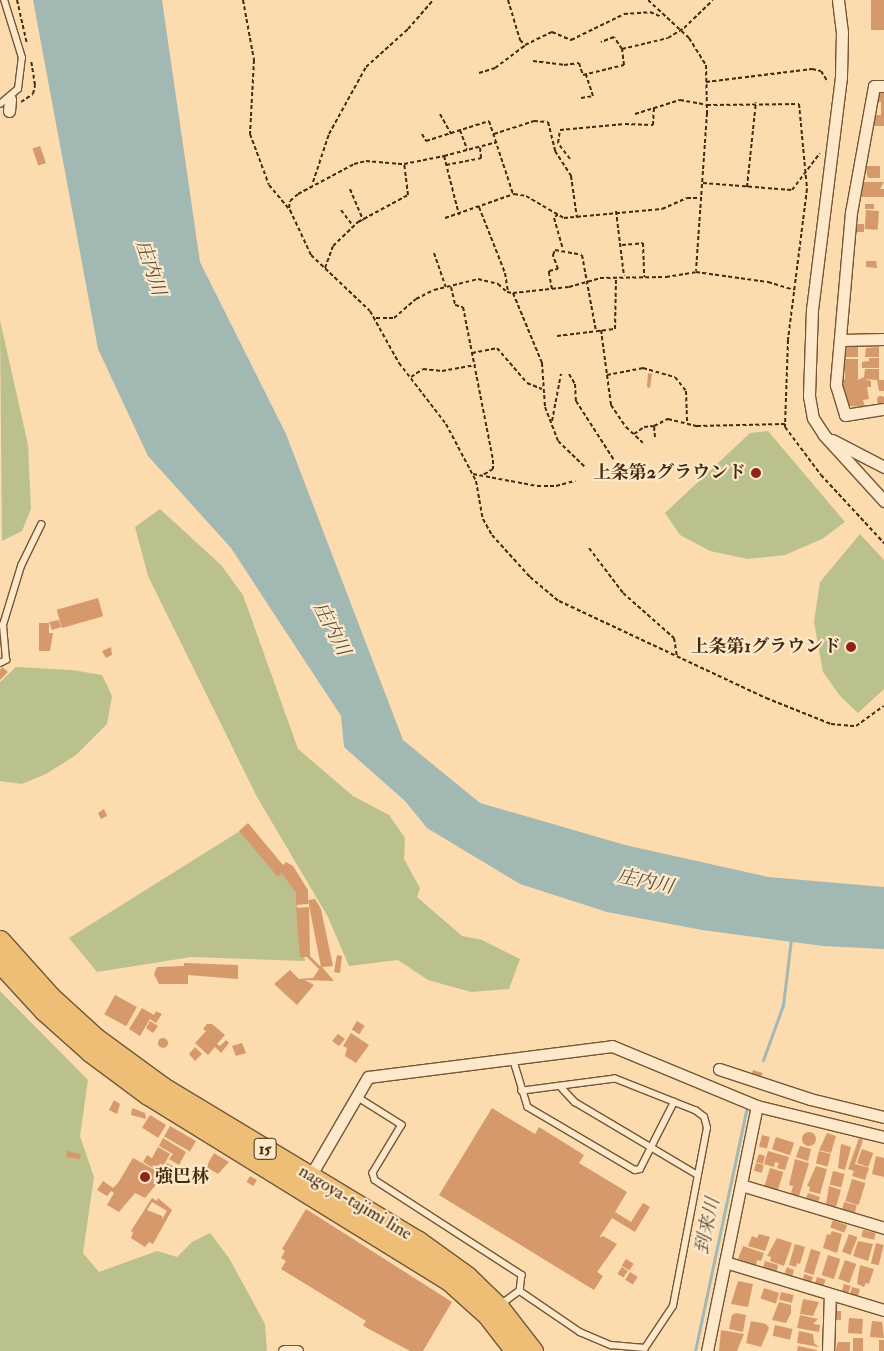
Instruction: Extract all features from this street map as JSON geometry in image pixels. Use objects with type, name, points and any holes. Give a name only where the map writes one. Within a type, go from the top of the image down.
[{"type":"main road","name":"nagoya-tajimi line","points":[[0,940],[50,996],[96,1038],[163,1087],[448,1280],[487,1315],[515,1351]]},
{"type":"main road","name":"nagoya-tajimi line","points":[[0,964],[44,1011],[148,1095],[306,1183],[417,1240],[467,1276],[499,1307],[533,1351]]},
{"type":"street","points":[[838,0],[842,32],[838,99],[809,355],[810,410],[824,435],[884,501]]},
{"type":"street","points":[[884,86],[874,86],[851,212],[842,340],[836,385],[846,415],[884,409]]},
{"type":"street","points":[[842,340],[884,339]]},
{"type":"street","points":[[824,435],[884,467]]},
{"type":"street","points":[[306,1183],[368,1077],[612,1046],[757,1106],[884,1137]]},
{"type":"street","points":[[719,1069],[783,1090],[884,1117]]},
{"type":"street","points":[[707,1351],[757,1106]]},
{"type":"street","points":[[741,1185],[884,1228]]},
{"type":"street","points":[[725,1262],[884,1310]]},
{"type":"street","points":[[828,1351],[830,1294]]},
{"type":"street","points":[[284,1351],[297,1351]]},
{"type":"lane","points":[[4,0],[22,58],[18,88],[6,105]]},
{"type":"lane","points":[[0,664],[6,660],[3,625],[21,566],[41,525]]},
{"type":"lane","points":[[513,1058],[528,1107],[635,1170],[640,1169],[674,1102]]},
{"type":"lane","points":[[520,1291],[580,1332],[611,1345],[645,1348],[673,1306],[698,1175],[705,1122],[696,1111],[615,1079],[522,1091]]},
{"type":"lane","points":[[560,1086],[575,1102],[698,1175]]},
{"type":"lane","points":[[356,1096],[402,1125],[374,1174],[375,1180],[518,1270],[522,1275],[520,1291],[499,1307]]},
{"type":"path","points":[[243,0],[254,60],[250,134],[269,185],[290,210],[305,246],[375,318],[410,378],[446,424],[473,474],[486,527],[547,594],[766,698],[831,724],[856,726],[884,706]]},
{"type":"path","points":[[313,184],[329,134],[366,67],[408,29],[433,0]]},
{"type":"path","points":[[508,0],[520,40],[525,45]]},
{"type":"path","points":[[648,0],[679,30],[704,59],[707,105],[696,272]]},
{"type":"path","points":[[622,49],[653,44],[679,30],[713,0]]},
{"type":"path","points":[[479,73],[502,64],[525,45],[552,32],[571,40],[630,13],[650,12],[665,18]]},
{"type":"path","points":[[533,60],[564,65],[579,63],[583,75],[624,65],[622,49],[614,37],[601,42]]},
{"type":"path","points":[[705,82],[819,69],[838,99]]},
{"type":"path","points":[[581,98],[593,96],[586,74]]},
{"type":"path","points":[[635,114],[680,100],[707,105],[756,102],[800,104],[806,171],[788,340],[785,424],[791,438],[821,475],[884,543]]},
{"type":"path","points":[[747,187],[756,102]]},
{"type":"path","points":[[570,159],[558,143],[560,130],[625,124],[654,125],[654,108]]},
{"type":"path","points":[[440,114],[450,134]]},
{"type":"path","points":[[422,134],[426,141],[489,121],[513,194]]},
{"type":"path","points":[[494,134],[534,121],[548,122],[555,151],[571,176],[577,218]]},
{"type":"path","points":[[460,130],[467,150]]},
{"type":"path","points":[[703,183],[792,190],[833,139]]},
{"type":"path","points":[[290,210],[292,198],[313,184],[366,161],[404,164],[497,142]]},
{"type":"path","points":[[446,164],[481,158],[480,146]]},
{"type":"path","points":[[444,156],[459,215]]},
{"type":"path","points":[[325,268],[328,253],[353,226],[408,195],[404,164]]},
{"type":"path","points":[[350,189],[363,220]]},
{"type":"path","points":[[445,218],[459,215],[513,194],[526,196],[558,214],[577,218],[616,212],[662,209],[687,198],[701,198]]},
{"type":"path","points":[[479,207],[505,273],[508,292]]},
{"type":"path","points":[[341,210],[353,226]]},
{"type":"path","points":[[616,212],[622,245],[624,277]]},
{"type":"path","points":[[558,214],[554,218],[563,249]]},
{"type":"path","points":[[622,245],[643,243],[644,277]]},
{"type":"path","points":[[552,289],[549,271],[558,269],[554,252],[563,249],[582,254],[589,282],[596,331]]},
{"type":"path","points":[[434,253],[446,287]]},
{"type":"path","points":[[375,318],[397,317],[416,299],[446,287],[478,279],[498,284],[508,292],[513,293],[552,289],[616,277],[644,277],[696,272],[768,282],[794,290]]},
{"type":"path","points":[[557,336],[615,329],[616,277]]},
{"type":"path","points":[[451,286],[455,305],[463,307],[493,466],[482,475]]},
{"type":"path","points":[[513,293],[542,363],[543,389],[552,423],[562,445],[581,459],[586,468]]},
{"type":"path","points":[[601,330],[611,405],[643,443]]},
{"type":"path","points":[[472,353],[497,348],[528,383],[543,389]]},
{"type":"path","points":[[410,378],[423,369],[442,371],[475,365]]},
{"type":"path","points":[[607,375],[643,368],[669,373],[681,380],[686,391],[687,423]]},
{"type":"path","points":[[552,423],[561,374]]},
{"type":"path","points":[[568,374],[575,384],[576,401],[614,460]]},
{"type":"path","points":[[634,434],[644,427],[654,426],[668,419],[687,423],[785,424]]},
{"type":"path","points":[[654,426],[655,437]]},
{"type":"path","points":[[473,474],[537,486],[556,486],[575,481]]},
{"type":"path","points":[[589,548],[623,593],[674,638],[677,657]]},
{"type":"green space","points":[[0,320],[28,445],[31,509],[22,531],[2,541]]},
{"type":"green space","name":"上条第2グラウンド","points":[[768,431],[845,522],[822,539],[785,555],[748,559],[710,551],[680,535],[665,513],[750,433]]},
{"type":"green space","points":[[160,509],[221,565],[243,595],[298,749],[353,796],[389,815],[405,838],[404,859],[420,888],[417,897],[462,936],[482,940],[520,959],[509,989],[471,992],[428,980],[398,960],[349,966],[328,917],[257,797],[148,576],[135,527]]},
{"type":"green space","name":"上条第1グラウンド","points":[[860,534],[884,560],[884,689],[858,713],[840,696],[823,672],[814,622],[820,582]]},
{"type":"green space","points":[[16,667],[72,670],[102,675],[112,696],[107,724],[76,755],[46,774],[22,784],[0,781],[0,682]]},
{"type":"green space","points":[[243,829],[295,887],[305,961],[191,957],[97,972],[69,938]]},
{"type":"green space","points":[[0,991],[88,1080],[80,1136],[94,1177],[83,1253],[99,1272],[157,1251],[177,1257],[192,1242],[210,1233],[229,1258],[265,1324],[267,1351],[0,1351]]},
{"type":"water","name":"庄内川","points":[[33,0],[162,0],[200,262],[286,434],[403,740],[480,803],[625,845],[768,877],[884,887],[884,949],[823,946],[702,930],[607,912],[520,884],[427,828],[405,801],[344,747],[341,716],[231,548],[148,456],[98,349]]},
{"type":"building","points":[[871,0],[884,0],[884,30],[871,30]]},
{"type":"building","points":[[880,91],[884,91],[884,126],[873,126],[873,115],[881,115],[881,102],[875,102]]},
{"type":"building","points":[[40,146],[46,163],[38,166],[32,149]]},
{"type":"building","points":[[865,166],[880,166],[880,178],[868,178]]},
{"type":"building","points":[[862,182],[884,182],[880,189],[884,189],[884,197],[862,197]]},
{"type":"building","points":[[865,204],[874,204],[874,209],[865,209]]},
{"type":"building","points":[[866,210],[879,211],[878,230],[865,229]]},
{"type":"building","points":[[856,224],[864,224],[864,232],[856,232]]},
{"type":"building","points":[[866,261],[876,261],[877,268],[866,267]]},
{"type":"building","points":[[845,346],[858,347],[858,357],[843,357]]},
{"type":"building","points":[[879,347],[879,357],[865,357],[866,348]]},
{"type":"building","points":[[869,358],[879,358],[879,368],[862,368],[862,362],[869,361]]},
{"type":"building","points":[[844,359],[858,359],[858,380],[864,377],[865,369],[879,369],[879,380],[884,380],[884,391],[879,391],[877,380],[864,379],[871,381],[871,387],[867,387],[869,399],[863,400],[865,407],[848,406],[840,384],[845,379]]},
{"type":"building","points":[[648,373],[652,374],[650,388],[647,387]]},
{"type":"building","points":[[881,396],[885,400],[881,404],[877,400]]},
{"type":"building","points":[[98,598],[103,616],[62,628],[57,610]]},
{"type":"building","points":[[59,620],[61,627],[52,630],[49,622]]},
{"type":"building","points":[[39,623],[49,623],[49,633],[53,633],[50,651],[39,651]]},
{"type":"building","points":[[111,647],[112,655],[106,658],[102,651]]},
{"type":"building","points":[[2,667],[8,672],[0,680],[0,670]]},
{"type":"building","points":[[104,809],[107,816],[101,819],[98,813]]},
{"type":"building","points":[[248,823],[283,865],[286,862],[293,866],[308,890],[308,904],[296,905],[296,893],[282,873],[278,877],[239,831]]},
{"type":"building","points":[[315,899],[321,909],[333,966],[322,967],[334,981],[305,980],[314,985],[297,1005],[274,984],[290,970],[299,979],[313,978],[319,969],[307,957],[300,957],[296,908],[309,907],[310,956],[321,967],[308,900]]},
{"type":"building","points":[[337,955],[342,956],[340,973],[334,972]]},
{"type":"building","points":[[184,963],[238,965],[238,979],[188,975],[188,984],[159,984],[154,974],[157,967],[184,966]]},
{"type":"building","points":[[115,995],[137,1007],[126,1026],[104,1014]]},
{"type":"building","points":[[142,1008],[154,1015],[156,1011],[162,1014],[156,1023],[150,1019],[140,1036],[129,1029]]},
{"type":"building","points":[[150,1021],[158,1026],[153,1033],[146,1028]]},
{"type":"building","points":[[357,1021],[365,1026],[359,1034],[352,1029]]},
{"type":"building","points":[[207,1024],[212,1024],[225,1035],[217,1044],[220,1046],[226,1040],[229,1043],[221,1053],[215,1047],[208,1055],[195,1043],[206,1031],[203,1029]]},
{"type":"building","points":[[351,1033],[369,1045],[356,1063],[345,1056],[347,1048],[343,1046]]},
{"type":"building","points":[[338,1034],[345,1039],[339,1046],[332,1041]]},
{"type":"building","points":[[161,1038],[165,1038],[168,1043],[167,1047],[161,1048],[158,1045],[158,1041]]},
{"type":"building","points":[[242,1043],[246,1053],[236,1056],[232,1046]]},
{"type":"building","points":[[195,1047],[202,1054],[195,1061],[189,1054]]},
{"type":"building","points":[[753,1070],[763,1073],[761,1079],[751,1076]]},
{"type":"building","points":[[114,1100],[120,1104],[117,1114],[109,1110]]},
{"type":"building","points":[[132,1108],[145,1113],[146,1119],[131,1115]]},
{"type":"building","points":[[492,1108],[535,1134],[539,1127],[584,1155],[579,1163],[627,1192],[615,1212],[631,1222],[643,1203],[650,1207],[635,1232],[612,1218],[599,1238],[603,1236],[617,1244],[597,1272],[603,1276],[594,1290],[439,1195]]},
{"type":"building","points":[[150,1115],[166,1125],[158,1138],[142,1128]]},
{"type":"building","points":[[170,1126],[196,1141],[190,1151],[164,1136]]},
{"type":"building","points":[[806,1132],[812,1132],[816,1139],[812,1146],[806,1146],[802,1142],[802,1136]]},
{"type":"building","points":[[827,1133],[836,1136],[831,1153],[819,1150]]},
{"type":"building","points":[[762,1135],[770,1137],[767,1149],[759,1147]]},
{"type":"building","points":[[776,1137],[794,1143],[790,1155],[772,1149]]},
{"type":"building","points":[[163,1138],[186,1152],[179,1165],[169,1159],[173,1154],[159,1146]]},
{"type":"building","points":[[859,1138],[863,1140],[855,1164],[869,1168],[865,1180],[852,1176],[854,1171],[848,1169]]},
{"type":"building","points":[[841,1144],[851,1147],[845,1170],[838,1168]]},
{"type":"building","points":[[800,1146],[811,1149],[808,1161],[796,1157]]},
{"type":"building","points":[[158,1147],[170,1154],[160,1172],[143,1162],[147,1155],[152,1158]]},
{"type":"building","points":[[862,1149],[873,1153],[868,1167],[857,1163]]},
{"type":"building","points":[[67,1151],[81,1154],[80,1159],[66,1157]]},
{"type":"building","points":[[768,1151],[789,1157],[785,1170],[777,1168],[779,1163],[775,1162],[774,1167],[764,1164]]},
{"type":"building","points":[[819,1151],[831,1154],[827,1167],[816,1164]]},
{"type":"building","points":[[214,1153],[229,1162],[218,1174],[206,1167]]},
{"type":"building","points":[[759,1154],[765,1156],[763,1164],[756,1162]]},
{"type":"building","points":[[876,1156],[884,1158],[884,1177],[872,1174]]},
{"type":"building","points":[[133,1158],[164,1175],[145,1198],[135,1193],[119,1212],[107,1205],[114,1193],[111,1191],[107,1196],[97,1190],[103,1181],[113,1188]]},
{"type":"building","points":[[795,1159],[809,1163],[799,1196],[791,1193],[793,1186],[789,1185]]},
{"type":"building","points":[[167,1163],[173,1166],[168,1175],[163,1172]]},
{"type":"building","points":[[756,1163],[764,1165],[762,1173],[754,1171]]},
{"type":"building","points":[[816,1166],[827,1169],[820,1194],[809,1191],[810,1187],[807,1186]]},
{"type":"building","points":[[770,1168],[783,1172],[777,1192],[764,1188]]},
{"type":"building","points":[[833,1171],[845,1174],[841,1187],[830,1185]]},
{"type":"building","points":[[250,1176],[257,1180],[253,1186],[246,1182]]},
{"type":"building","points":[[852,1179],[865,1183],[859,1205],[845,1201]]},
{"type":"building","points":[[829,1186],[841,1190],[836,1207],[826,1204]]},
{"type":"building","points":[[808,1193],[820,1197],[817,1204],[805,1201]]},
{"type":"building","points":[[152,1198],[157,1201],[158,1198],[172,1210],[153,1244],[149,1242],[145,1247],[131,1238],[133,1233],[131,1231]],"holes":[[[152,1202],[167,1211],[162,1219],[162,1216],[147,1210]]]},
{"type":"building","points":[[844,1202],[857,1205],[855,1214],[842,1211]]},
{"type":"building","points":[[306,1209],[452,1302],[423,1351],[410,1351],[367,1328],[363,1325],[366,1321],[281,1269],[286,1261],[281,1258],[285,1251],[282,1249]]},
{"type":"building","points":[[833,1220],[847,1225],[844,1233],[830,1228]]},
{"type":"building","points":[[863,1230],[876,1233],[874,1240],[861,1237]]},
{"type":"building","points":[[832,1231],[842,1234],[837,1253],[823,1248],[827,1234],[830,1235]]},
{"type":"building","points":[[759,1234],[770,1237],[765,1251],[748,1246],[752,1236],[757,1238]]},
{"type":"building","points":[[849,1234],[857,1237],[851,1255],[842,1252]]},
{"type":"building","points":[[777,1238],[792,1243],[784,1266],[770,1261],[771,1257],[767,1256]]},
{"type":"building","points":[[858,1241],[873,1244],[868,1261],[853,1256]]},
{"type":"building","points":[[876,1243],[884,1245],[879,1265],[871,1263]]},
{"type":"building","points":[[795,1244],[805,1247],[800,1264],[797,1263],[796,1267],[789,1265]]},
{"type":"building","points":[[743,1246],[764,1253],[761,1261],[757,1260],[756,1265],[738,1259]]},
{"type":"building","points":[[811,1249],[821,1252],[814,1275],[804,1272]]},
{"type":"building","points":[[828,1255],[840,1259],[834,1279],[822,1275]]},
{"type":"building","points":[[626,1259],[634,1264],[629,1271],[622,1266]]},
{"type":"building","points":[[845,1260],[856,1264],[849,1283],[838,1279]]},
{"type":"building","points":[[765,1261],[778,1265],[776,1273],[763,1269]]},
{"type":"building","points":[[860,1265],[874,1269],[869,1284],[866,1283],[864,1287],[857,1284]]},
{"type":"building","points":[[622,1267],[628,1271],[623,1278],[618,1274]]},
{"type":"building","points":[[787,1267],[794,1270],[792,1277],[784,1275]]},
{"type":"building","points":[[630,1272],[638,1277],[633,1284],[625,1280]]},
{"type":"building","points":[[804,1274],[813,1277],[811,1283],[803,1280]]},
{"type":"building","points":[[817,1277],[826,1280],[823,1286],[815,1284]]},
{"type":"building","points":[[738,1281],[753,1284],[748,1307],[731,1304]]},
{"type":"building","points":[[844,1284],[851,1286],[848,1293],[842,1291]]},
{"type":"building","points":[[852,1287],[860,1289],[858,1296],[850,1294]]},
{"type":"building","points":[[764,1288],[779,1293],[776,1303],[761,1298]]},
{"type":"building","points":[[781,1292],[794,1295],[792,1303],[779,1300]]},
{"type":"building","points":[[803,1299],[819,1302],[813,1316],[800,1314]]},
{"type":"building","points":[[779,1302],[791,1305],[791,1313],[786,1323],[772,1320]]},
{"type":"building","points":[[833,1311],[841,1311],[841,1320],[833,1320]]},
{"type":"building","points":[[736,1313],[746,1315],[743,1332],[729,1329],[732,1315]]},
{"type":"building","points":[[800,1315],[818,1319],[813,1324],[820,1325],[819,1332],[797,1328]]},
{"type":"building","points":[[849,1318],[863,1319],[862,1334],[848,1333]]},
{"type":"building","points":[[751,1321],[766,1324],[769,1328],[761,1347],[746,1343]]},
{"type":"building","points":[[872,1321],[882,1322],[884,1338],[870,1337]]},
{"type":"building","points":[[775,1325],[793,1329],[790,1340],[773,1336]]},
{"type":"building","points":[[721,1330],[744,1334],[737,1351],[719,1351]]},
{"type":"building","points":[[799,1331],[813,1334],[814,1343],[819,1347],[797,1343]]},
{"type":"building","points":[[853,1338],[863,1338],[863,1351],[853,1351]]},
{"type":"building","points":[[879,1340],[884,1340],[884,1351],[879,1351]]},
{"type":"building","points":[[838,1342],[850,1342],[850,1351],[835,1351]]},
{"type":"building","points":[[798,1346],[817,1350],[817,1351],[797,1351]]},
{"type":"waterway","name":"到来川","points":[[763,1060],[783,1005],[791,939]]},
{"type":"waterway","name":"到来川","points":[[695,1351],[747,1107]]},
{"type":"place","name":"上条第2グラウンド","points":[[756,473]]},
{"type":"place","name":"上条第1グラウンド","points":[[851,647]]},
{"type":"place","name":"強巴林","points":[[145,1177]]}]
